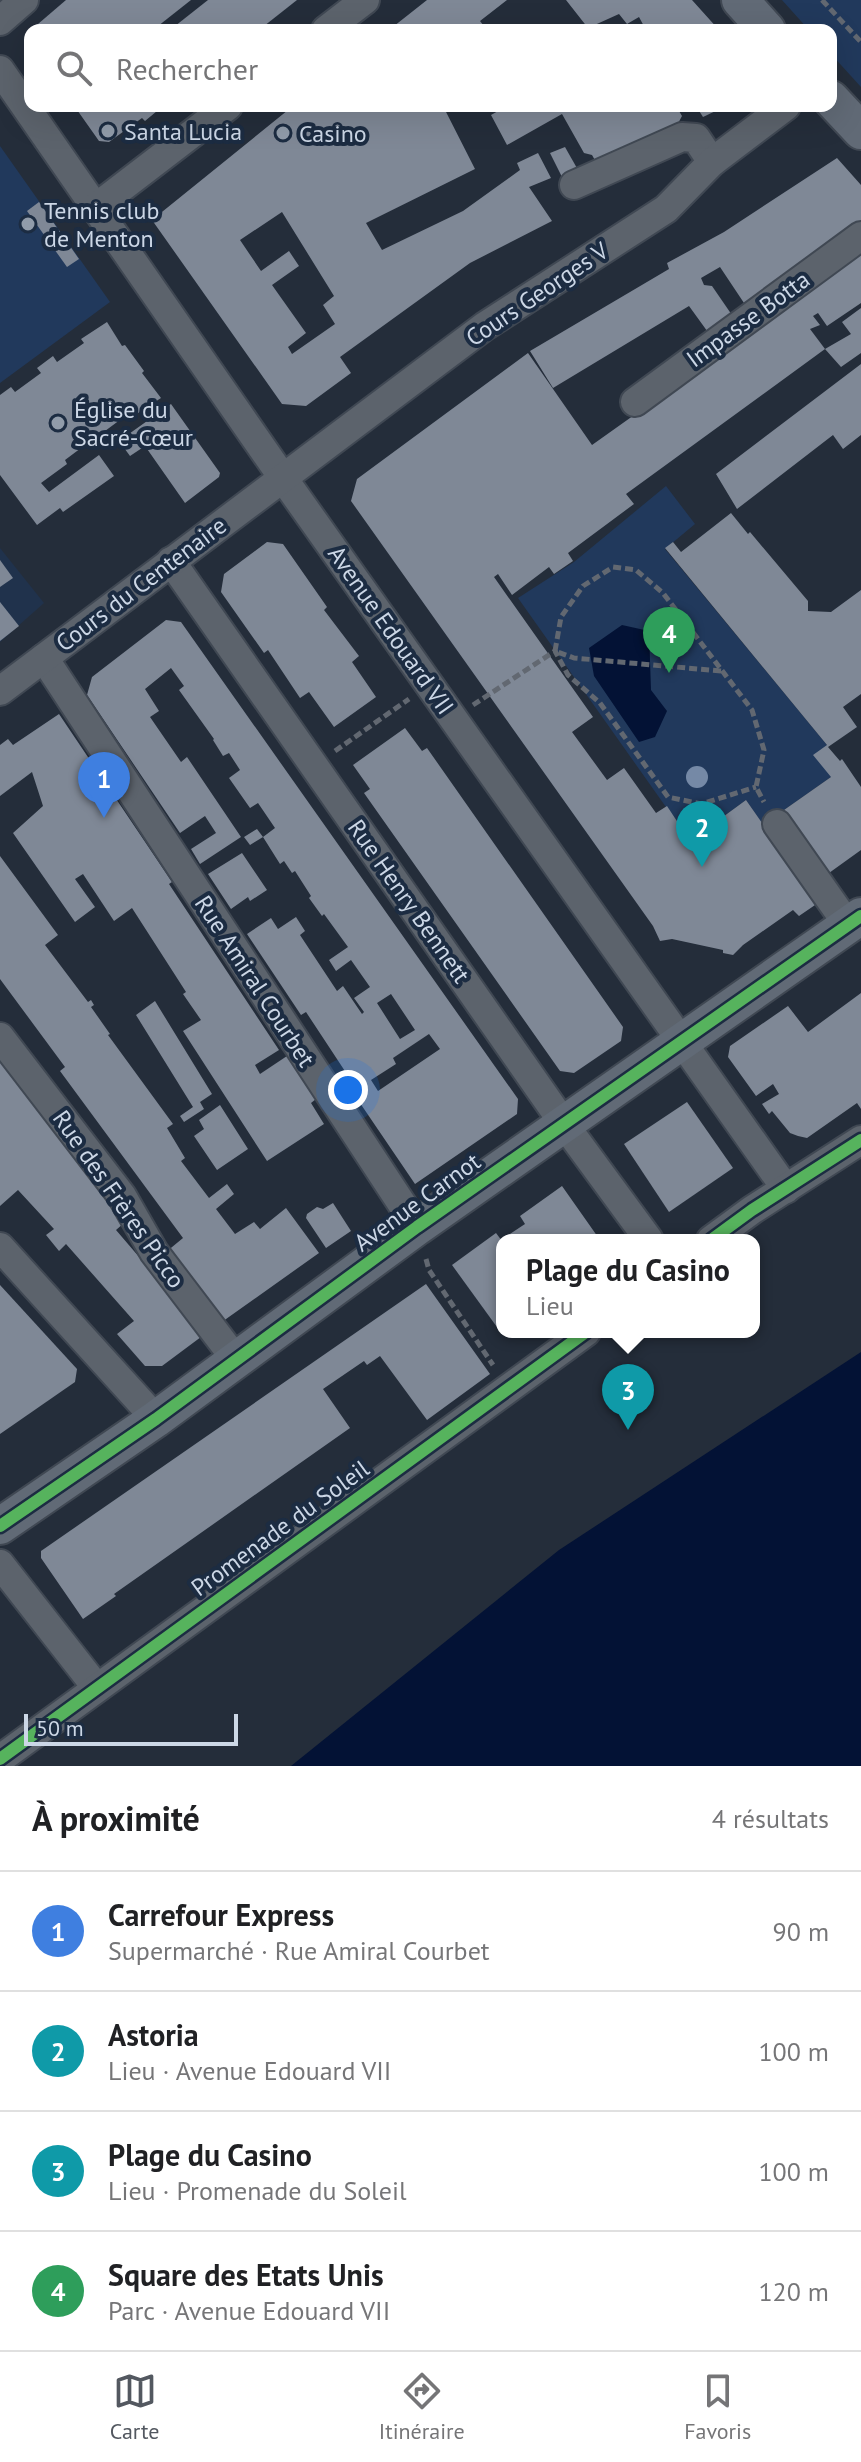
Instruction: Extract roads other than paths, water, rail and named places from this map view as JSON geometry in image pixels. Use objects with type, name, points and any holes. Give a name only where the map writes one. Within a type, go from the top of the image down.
[{"type":"main road","points":[[740,0],[762,24]]},
{"type":"main road","points":[[837,105],[861,131]]},
{"type":"main road","name":"Avenue Carnot","points":[[0,1526],[156,1419],[417,1227],[854,920]]},
{"type":"street","points":[[0,21],[24,0]]},
{"type":"street","points":[[334,24],[365,0]]},
{"type":"street","name":"Avenue Edouard VII","points":[[0,70],[24,105]]},
{"type":"street","name":"Avenue Edouard VII","points":[[29,112],[283,478],[786,1189]]},
{"type":"street","points":[[95,208],[220,112]]},
{"type":"street","name":"Cours Georges V","points":[[283,478],[485,326],[666,209],[712,162],[778,112]]},
{"type":"street","points":[[574,185],[682,137],[696,138],[712,162]]},
{"type":"street","name":"Impasse Botta","points":[[635,402],[861,236]]},
{"type":"street","name":"Cours du Centenaire","points":[[0,691],[283,478]]},
{"type":"street","name":"Rue Henry Bennett","points":[[171,561],[564,1124],[645,1234]]},
{"type":"street","name":"Rue Amiral Courbet","points":[[44,658],[417,1227]]},
{"type":"street","points":[[777,824],[854,920]]},
{"type":"street","name":"Rue des Frères Picco","points":[[0,1037],[122,1196],[154,1252],[237,1361]]},
{"type":"street","points":[[720,1234],[861,1140]]},
{"type":"street","points":[[0,1247],[156,1419]]},
{"type":"street","name":"Promenade du Soleil","points":[[0,1759],[578,1338]]},
{"type":"street","points":[[0,1564],[97,1688]]},
{"type":"place","name":"Santa Lucia","points":[[108,131]]},
{"type":"place","name":"Casino","points":[[283,133]]},
{"type":"place","name":"Tennis club de Menton","points":[[28,224]]},
{"type":"place","name":"Église du Sacré-Cœur","points":[[58,423]]},
{"type":"place","name":"Square des Etats Unis","points":[[669,673]]},
{"type":"place","name":"Carrefour Express","points":[[104,818]]},
{"type":"place","name":"Astoria","points":[[702,867]]},
{"type":"place","name":"Plage du Casino","points":[[628,1430]]}]
